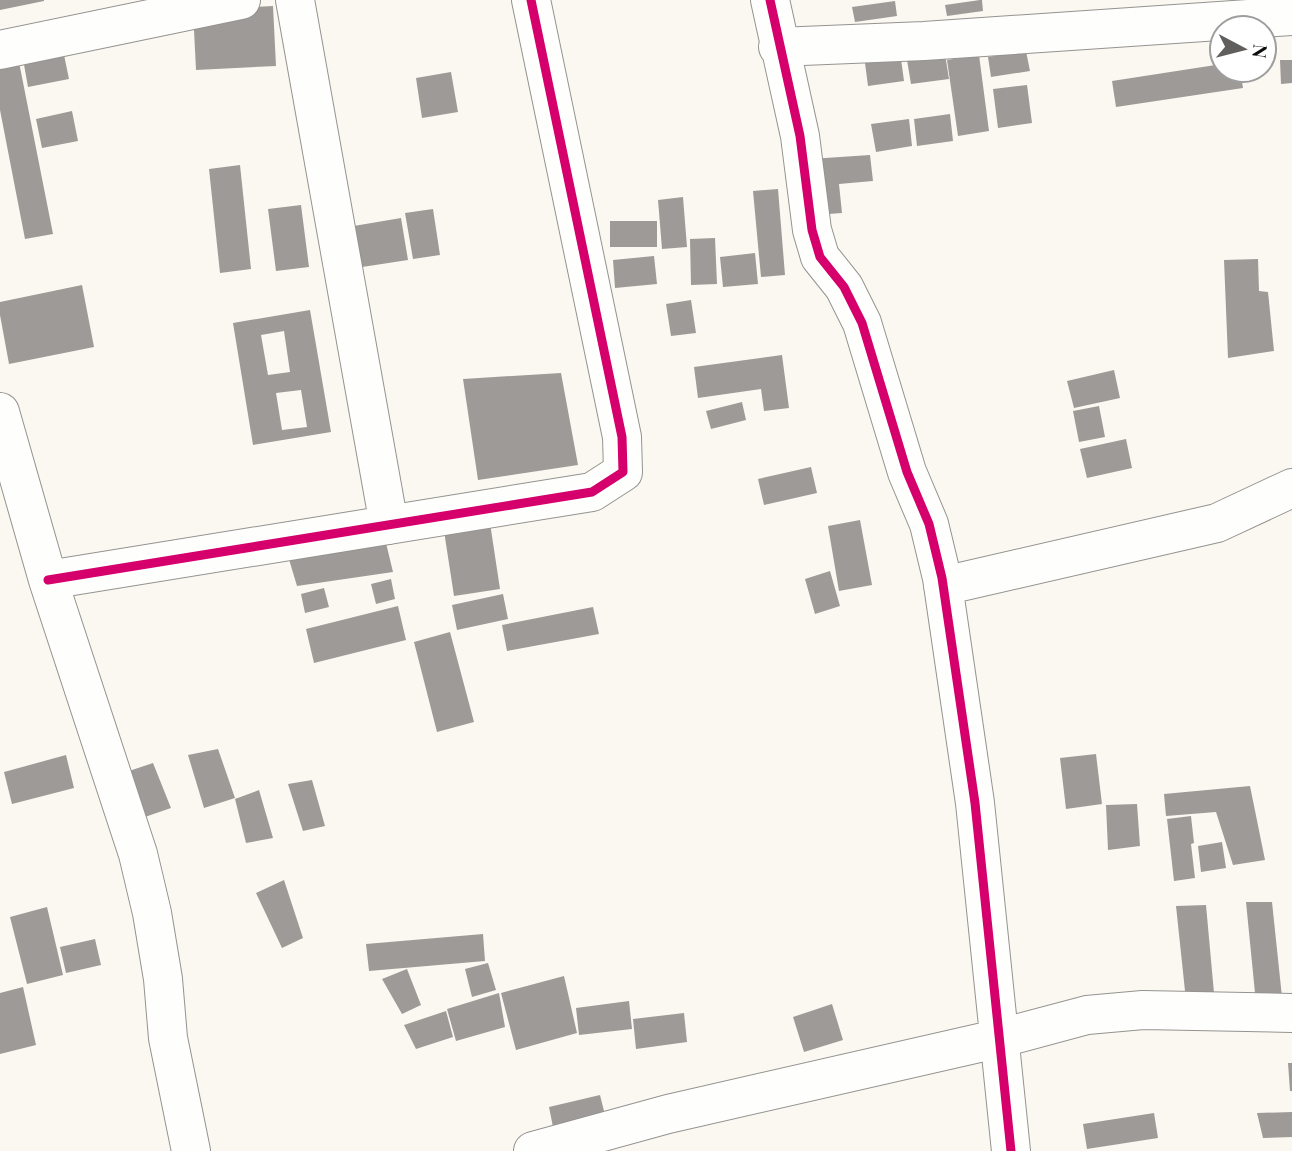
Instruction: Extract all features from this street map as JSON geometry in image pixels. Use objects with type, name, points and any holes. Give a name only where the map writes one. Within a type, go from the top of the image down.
[{"type":"street","points":[[0,50],[241,0]]},
{"type":"street","points":[[295,0],[389,524]]},
{"type":"street","points":[[48,580],[592,492],[623,472],[622,437],[531,0]]},
{"type":"street","points":[[770,0],[778,47],[800,136],[812,230],[820,257],[844,287],[862,323],[906,472],[929,524],[943,586],[975,803],[1011,1151]]},
{"type":"street","points":[[778,47],[924,41],[1214,10],[1292,16]]},
{"type":"street","points":[[0,412],[48,580],[138,854],[152,913],[163,978],[168,1038],[191,1151]]},
{"type":"street","points":[[943,586],[1217,523],[1292,488]]},
{"type":"street","points":[[533,1151],[668,1114],[1001,1038],[1087,1014],[1143,1010],[1292,1013]]},
{"type":"building","points":[[0,0],[44,0],[44,1],[0,10]]},
{"type":"building","points":[[982,0],[983,11],[947,16],[945,5]]},
{"type":"building","points":[[895,1],[897,16],[855,22],[852,7]]},
{"type":"building","points":[[273,6],[276,66],[196,70],[193,10]]},
{"type":"building","points":[[63,50],[69,79],[28,87],[23,59]]},
{"type":"building","points":[[1026,51],[1030,71],[991,77],[988,57]]},
{"type":"building","points":[[945,54],[949,79],[911,84],[907,60]]},
{"type":"building","points":[[979,55],[989,131],[958,136],[947,60]]},
{"type":"building","points":[[18,57],[53,234],[25,239],[0,110],[0,61]]},
{"type":"building","points":[[901,59],[904,81],[868,86],[865,63]]},
{"type":"building","points":[[1280,60],[1292,60],[1292,83],[1281,84]]},
{"type":"building","points":[[1208,66],[1208,84],[1242,84],[1243,88],[1116,107],[1112,81]]},
{"type":"building","points":[[451,72],[458,112],[422,118],[416,78]]},
{"type":"building","points":[[1027,85],[1032,123],[998,128],[993,89]]},
{"type":"building","points":[[72,111],[78,141],[42,148],[36,119]]},
{"type":"building","points":[[950,114],[953,141],[917,146],[914,119]]},
{"type":"building","points":[[909,119],[912,146],[876,152],[871,124]]},
{"type":"building","points":[[870,155],[873,181],[839,184],[842,213],[815,215],[810,159]]},
{"type":"building","points":[[240,165],[251,269],[220,273],[209,169]]},
{"type":"building","points":[[778,189],[785,275],[761,277],[753,191]]},
{"type":"building","points":[[683,197],[687,247],[662,249],[658,200]]},
{"type":"building","points":[[301,205],[309,267],[276,271],[268,209]]},
{"type":"building","points":[[433,209],[440,255],[413,259],[405,213]]},
{"type":"building","points":[[401,218],[408,260],[349,269],[342,228]]},
{"type":"building","points":[[610,221],[657,221],[657,247],[610,247]]},
{"type":"building","points":[[715,238],[717,284],[691,285],[690,239]]},
{"type":"building","points":[[755,253],[758,284],[723,287],[720,257]]},
{"type":"building","points":[[654,256],[657,284],[615,288],[613,260]]},
{"type":"building","points":[[1258,259],[1259,291],[1268,292],[1274,351],[1228,358],[1224,260]]},
{"type":"building","points":[[82,285],[94,347],[9,364],[0,302]]},
{"type":"building","points":[[691,300],[696,333],[671,336],[666,304]]},
{"type":"building","points":[[310,310],[331,432],[253,445],[233,323]],"holes":[[[284,331],[290,372],[268,375],[261,335]],[[301,390],[307,427],[282,430],[276,393]]]},
{"type":"building","points":[[782,355],[789,408],[764,411],[761,389],[698,398],[694,367]]},
{"type":"building","points":[[1114,370],[1120,398],[1074,408],[1067,381]]},
{"type":"building","points":[[561,373],[578,465],[478,480],[463,379]]},
{"type":"building","points":[[742,402],[746,420],[711,429],[706,411]]},
{"type":"building","points":[[1099,406],[1105,437],[1079,442],[1073,411]]},
{"type":"building","points":[[1126,439],[1132,468],[1087,478],[1080,449]]},
{"type":"building","points":[[811,467],[817,493],[764,505],[758,479]]},
{"type":"building","points":[[860,520],[872,585],[839,591],[828,526]]},
{"type":"building","points":[[490,523],[500,589],[454,596],[444,531]]},
{"type":"building","points":[[386,543],[393,572],[297,586],[288,556]]},
{"type":"building","points":[[830,571],[840,606],[815,614],[805,579]]},
{"type":"building","points":[[391,579],[395,599],[376,604],[371,584]]},
{"type":"building","points":[[324,588],[329,607],[305,613],[301,594]]},
{"type":"building","points":[[503,594],[508,619],[457,630],[452,605]]},
{"type":"building","points":[[398,606],[406,640],[314,663],[306,629]]},
{"type":"building","points":[[593,607],[599,634],[507,651],[502,625]]},
{"type":"building","points":[[450,632],[474,722],[437,732],[414,642]]},
{"type":"building","points":[[218,749],[235,798],[204,808],[188,755]]},
{"type":"building","points":[[1096,754],[1102,804],[1066,809],[1060,758]]},
{"type":"building","points":[[66,755],[74,788],[12,804],[4,772]]},
{"type":"building","points":[[153,763],[171,808],[142,818],[123,773]]},
{"type":"building","points":[[312,780],[325,826],[303,831],[288,784]]},
{"type":"building","points":[[1250,786],[1265,860],[1233,865],[1216,812],[1166,816],[1164,794]]},
{"type":"building","points":[[259,790],[273,838],[246,843],[235,799]]},
{"type":"building","points":[[1137,804],[1140,846],[1108,850],[1106,805]]},
{"type":"building","points":[[1191,816],[1195,878],[1174,881],[1167,819]]},
{"type":"building","points":[[1222,842],[1226,868],[1201,872],[1198,846]]},
{"type":"building","points":[[284,880],[303,938],[282,948],[256,893]]},
{"type":"building","points":[[1246,902],[1272,902],[1282,997],[1255,993]]},
{"type":"building","points":[[1206,905],[1214,993],[1185,991],[1176,906]]},
{"type":"building","points":[[47,907],[63,975],[27,984],[10,917]]},
{"type":"building","points":[[483,934],[485,961],[369,971],[366,944]]},
{"type":"building","points":[[95,939],[101,965],[66,973],[60,947]]},
{"type":"building","points":[[488,963],[496,990],[472,997],[465,969]]},
{"type":"building","points":[[407,969],[421,1005],[402,1014],[382,979]]},
{"type":"building","points":[[564,976],[577,1033],[516,1050],[501,993]]},
{"type":"building","points":[[23,987],[36,1045],[0,1054],[0,993]]},
{"type":"building","points":[[499,993],[505,1027],[456,1041],[447,1009]]},
{"type":"building","points":[[629,1001],[632,1029],[579,1035],[576,1008]]},
{"type":"building","points":[[832,1004],[843,1040],[804,1052],[793,1017]]},
{"type":"building","points":[[446,1011],[453,1037],[416,1049],[404,1025]]},
{"type":"building","points":[[684,1013],[687,1042],[636,1049],[633,1019]]},
{"type":"building","points":[[1288,1063],[1292,1063],[1292,1091],[1290,1091]]},
{"type":"building","points":[[600,1095],[605,1115],[553,1127],[549,1107]]},
{"type":"building","points":[[1292,1112],[1292,1137],[1263,1138],[1257,1113]]},
{"type":"building","points":[[1154,1113],[1158,1138],[1087,1149],[1083,1124]]},
{"type":"cycle path","points":[[48,580],[592,492],[623,472],[622,437],[531,0]]},
{"type":"cycle path","points":[[770,0],[800,136],[812,230],[820,257],[844,287],[862,323],[907,472],[929,524],[942,578],[975,803],[1011,1151]]}]
